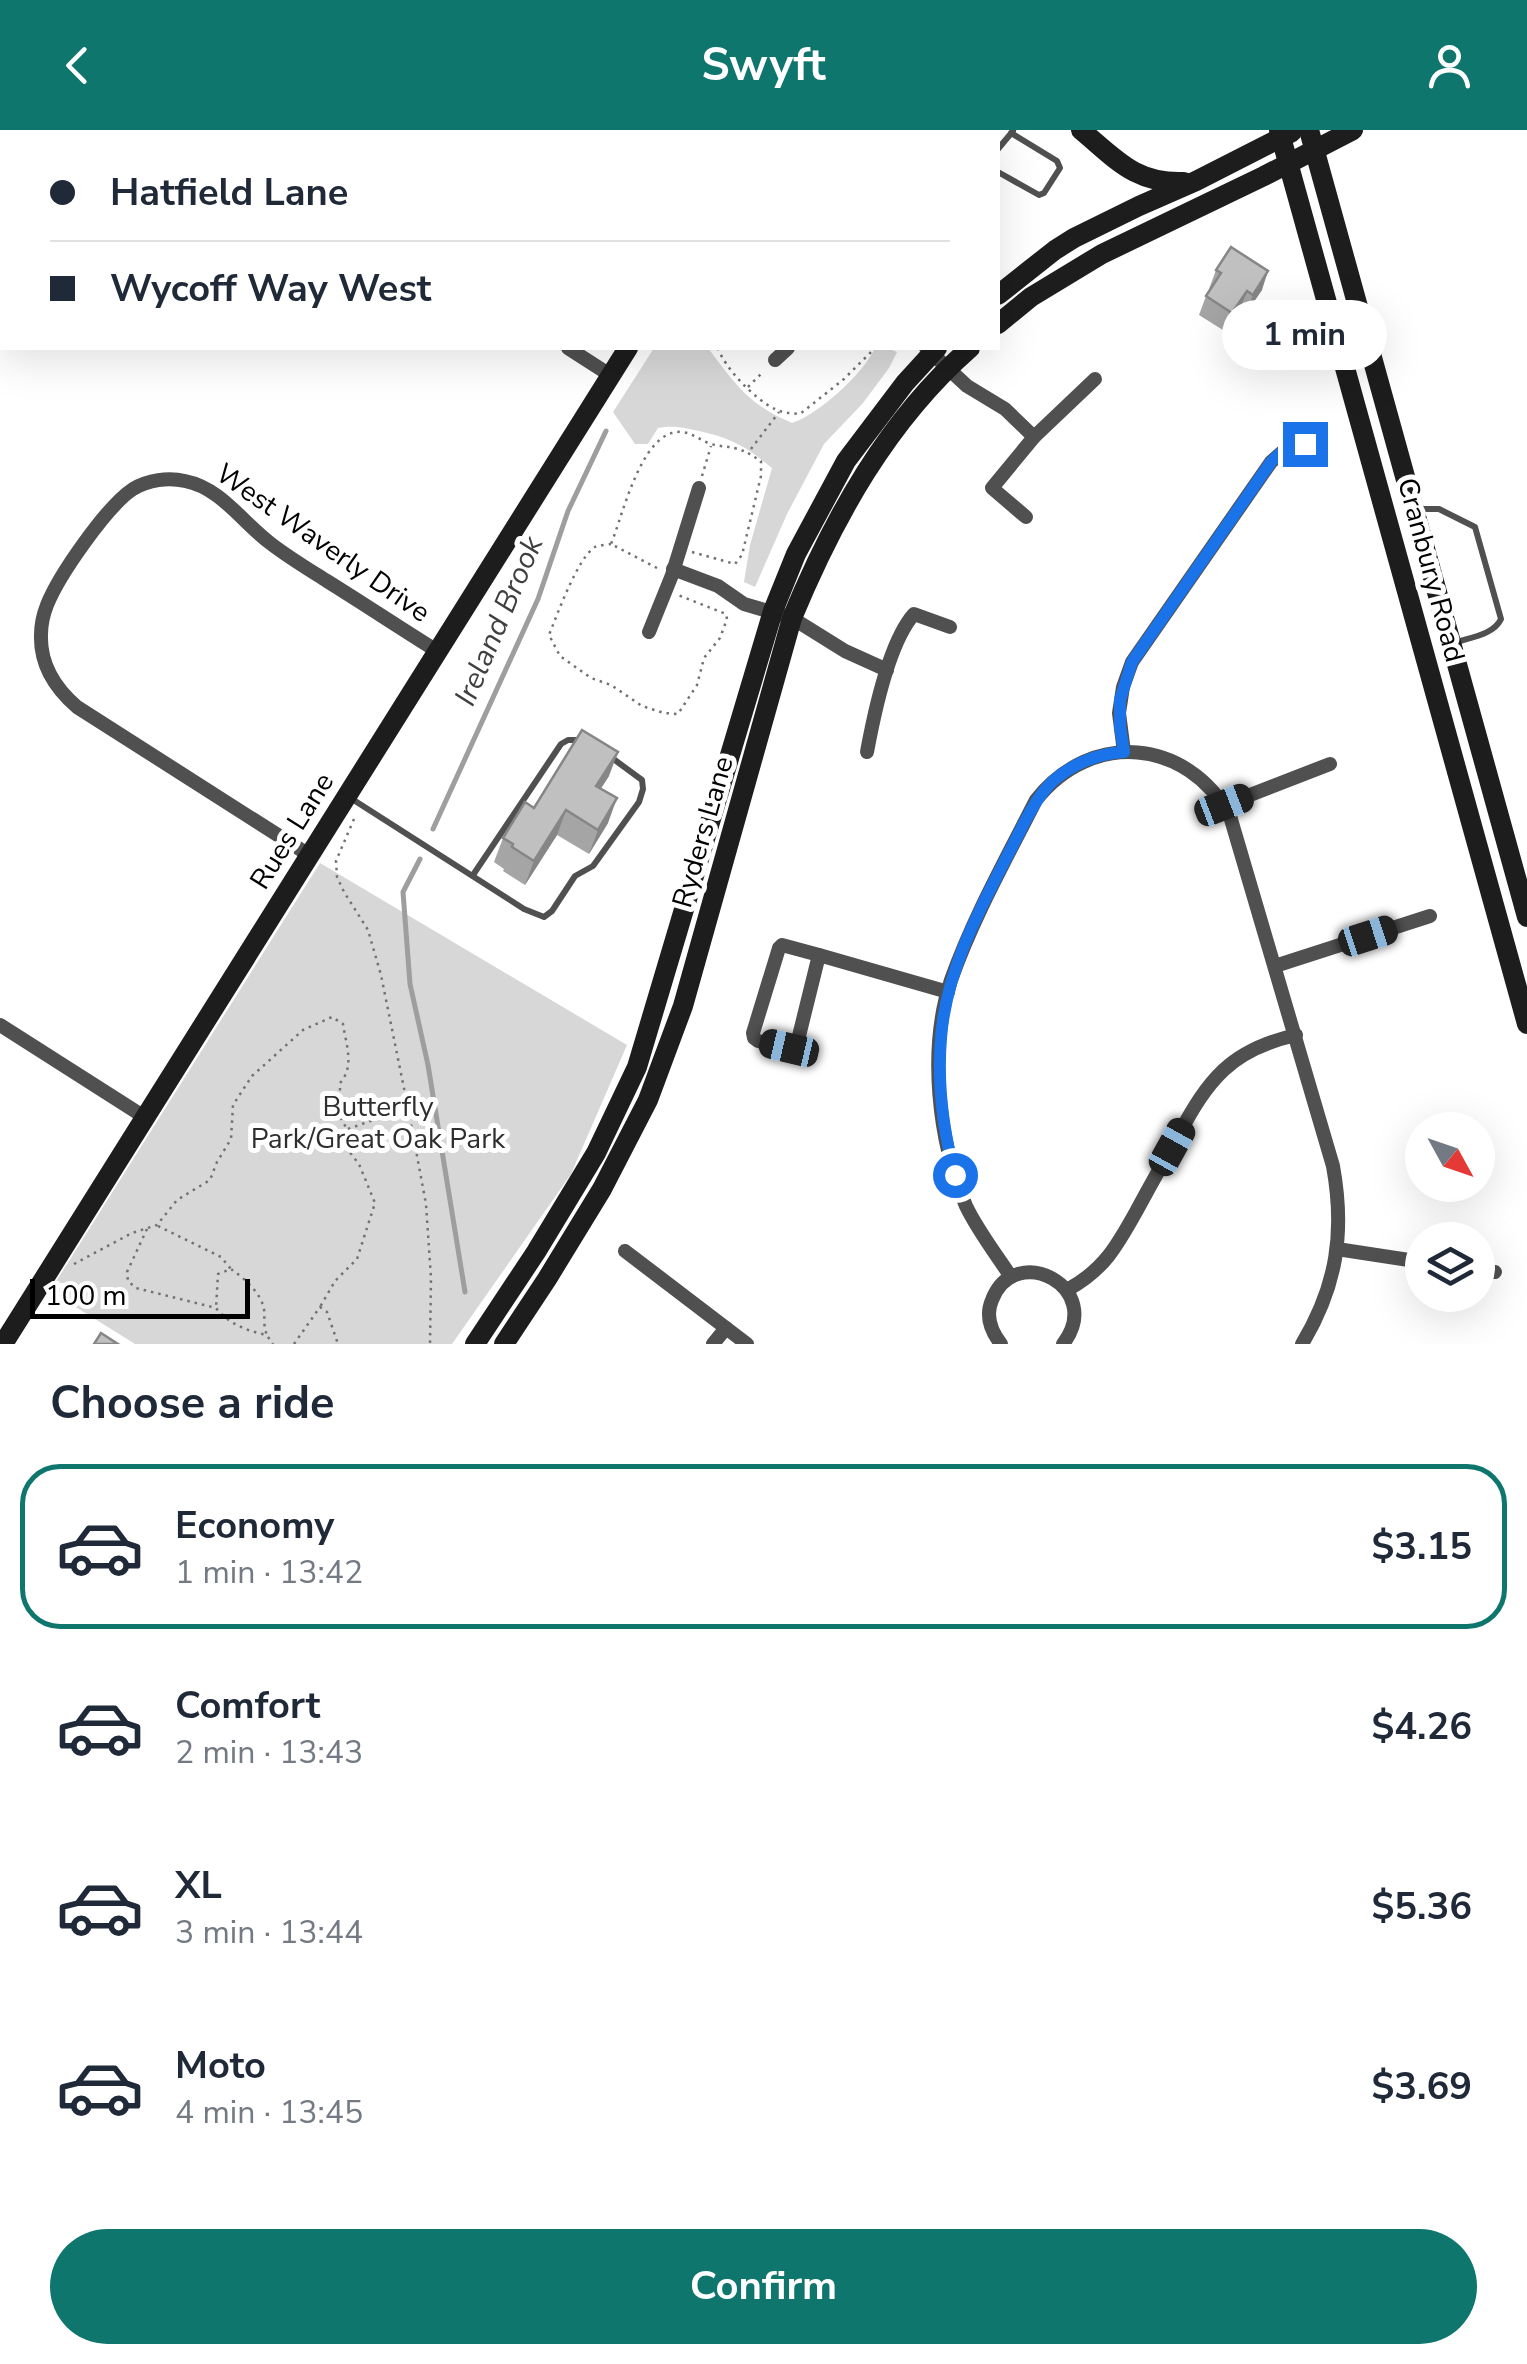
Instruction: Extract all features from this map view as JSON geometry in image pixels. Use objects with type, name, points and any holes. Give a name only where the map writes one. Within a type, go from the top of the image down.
[{"type":"main road","points":[[1081,130],[1127,168],[1162,182],[1196,181]]},
{"type":"main road","points":[[1000,322],[1031,297],[1102,254],[1289,163],[1311,140],[1354,130]]},
{"type":"main road","points":[[1000,294],[1074,238],[1196,181],[1286,132]]},
{"type":"main road","name":"Cranbury Road","points":[[1286,132],[1289,163],[1527,1024]]},
{"type":"main road","name":"Cranbury Road","points":[[1311,140],[1527,918]]},
{"type":"main road","name":"Rues Lane","points":[[4,1344],[627,350]]},
{"type":"main road","name":"Ryders Lane","points":[[504,1344],[602,1189],[648,1100],[682,1006],[803,540],[846,461],[930,350]]},
{"type":"main road","name":"Ryders Lane","points":[[476,1344],[596,1153],[637,1067],[782,614],[845,504],[894,430],[947,368],[968,350]]},
{"type":"street","points":[[571,350],[610,375]]},
{"type":"street","points":[[775,360],[786,350]]},
{"type":"street","points":[[932,350],[967,386],[1005,409],[1034,437]]},
{"type":"street","points":[[1026,518],[992,488],[1034,437],[1095,379]]},
{"type":"street","points":[[1124,752],[1120,700],[1138,650],[1271,462],[1288,446],[1305,444]]},
{"type":"street","name":"West Waverly Drive","points":[[309,855],[63,695],[48,673],[40,639],[53,592],[121,499],[155,481],[186,481],[214,494],[270,544],[436,651]]},
{"type":"street","points":[[649,632],[699,488]]},
{"type":"street","points":[[672,572],[718,586],[744,604],[782,614],[887,670]]},
{"type":"street","points":[[867,752],[887,670],[906,623],[914,614],[950,628]]},
{"type":"street","points":[[1011,1277],[968,1208],[946,1141],[939,1070],[948,992],[984,901],[1036,800],[1070,768],[1091,758],[1124,752],[1149,754],[1182,765],[1202,778],[1224,805],[1234,826],[1333,1166],[1339,1212],[1337,1249],[1324,1303],[1302,1344]]},
{"type":"street","points":[[1224,805],[1330,764]]},
{"type":"street","points":[[1275,966],[1430,916]]},
{"type":"street","points":[[820,954],[796,1044],[789,1048],[754,1038],[782,945],[820,954],[948,992]]},
{"type":"street","points":[[0,1024],[146,1118]]},
{"type":"street","points":[[1067,1290],[1092,1275],[1119,1242],[1197,1100],[1216,1077],[1251,1050],[1296,1035]]},
{"type":"street","points":[[1337,1249],[1405,1259]]},
{"type":"street","points":[[625,1252],[747,1344]]},
{"type":"street","points":[[978,1344],[997,1339],[989,1322],[993,1296],[1011,1277],[1023,1272],[1048,1274],[1067,1290],[1075,1312],[1074,1325],[1063,1344]]},
{"type":"street","points":[[713,1344],[726,1328]]},
{"type":"lane","points":[[1000,173],[1039,194],[1060,168],[1012,132]]},
{"type":"lane","points":[[1414,509],[1439,509],[1475,527],[1502,619],[1490,631],[1451,644]]},
{"type":"lane","points":[[473,875],[561,744],[577,739],[593,744]]},
{"type":"lane","points":[[347,796],[544,918],[575,876],[592,866],[641,796],[642,780],[608,754]]},
{"type":"path","points":[[718,350],[727,366],[759,400],[778,412],[800,414],[844,379],[870,350]]},
{"type":"path","points":[[748,388],[775,360]]},
{"type":"path","points":[[748,453],[778,412]]},
{"type":"path","points":[[610,544],[643,460],[665,434],[680,432],[712,444],[732,446],[761,461],[742,555],[735,564],[680,549]]},
{"type":"path","points":[[699,488],[712,444]]},
{"type":"path","points":[[666,590],[726,614],[720,638],[704,658],[697,685],[678,714],[642,706],[611,685],[591,678],[560,656],[549,635],[582,562],[595,546],[610,544],[672,572]]},
{"type":"path","points":[[355,817],[336,861],[337,877],[368,930],[408,1108],[426,1204],[430,1344]]},
{"type":"path","points":[[53,1266],[62,1271],[132,1233],[157,1225],[177,1200],[210,1180],[231,1139],[234,1105],[252,1076],[303,1030],[332,1017],[342,1024],[349,1062],[349,1073],[340,1083],[340,1116],[348,1150],[375,1204],[358,1259],[335,1281],[294,1344]]},
{"type":"path","points":[[346,1129],[408,1108]]},
{"type":"path","points":[[157,1225],[222,1257],[240,1275],[260,1299],[264,1327],[273,1344]]},
{"type":"path","points":[[148,1228],[127,1272],[128,1280],[136,1288],[216,1308],[225,1318],[267,1336]]},
{"type":"path","points":[[216,1308],[218,1274],[231,1269]]},
{"type":"path","points":[[320,1308],[327,1312],[338,1344]]},
{"type":"green space","points":[[653,350],[710,350],[744,392],[792,423],[840,392],[874,350],[897,352],[863,403],[824,444],[755,587],[744,582],[772,468],[730,440],[684,428],[658,428],[648,444],[635,444],[613,412]]},
{"type":"green space","name":"Butterfly Park/Great Oak Park","points":[[320,863],[627,1045],[571,1174],[452,1344],[135,1344],[50,1291]]},
{"type":"building","points":[[1231,247],[1268,271],[1253,295],[1247,291],[1232,313],[1206,296]]},
{"type":"building","points":[[582,730],[618,752],[596,786],[617,798],[598,830],[566,810],[534,861],[503,838],[525,802],[534,808]]},
{"type":"building","points":[[101,1333],[118,1344],[94,1344]]},
{"type":"waterway","name":"Ireland Brook","points":[[433,829],[538,599],[568,511],[606,431]]},
{"type":"waterway","name":"Ireland Brook","points":[[420,859],[403,892],[410,984],[428,1065],[465,1292]]},
{"type":"route","points":[[955,1175],[940,1106],[941,1034],[951,982],[984,901],[1036,800],[1052,782],[1080,763],[1124,752],[1120,700],[1138,650],[1271,462],[1288,446],[1305,444]]}]
